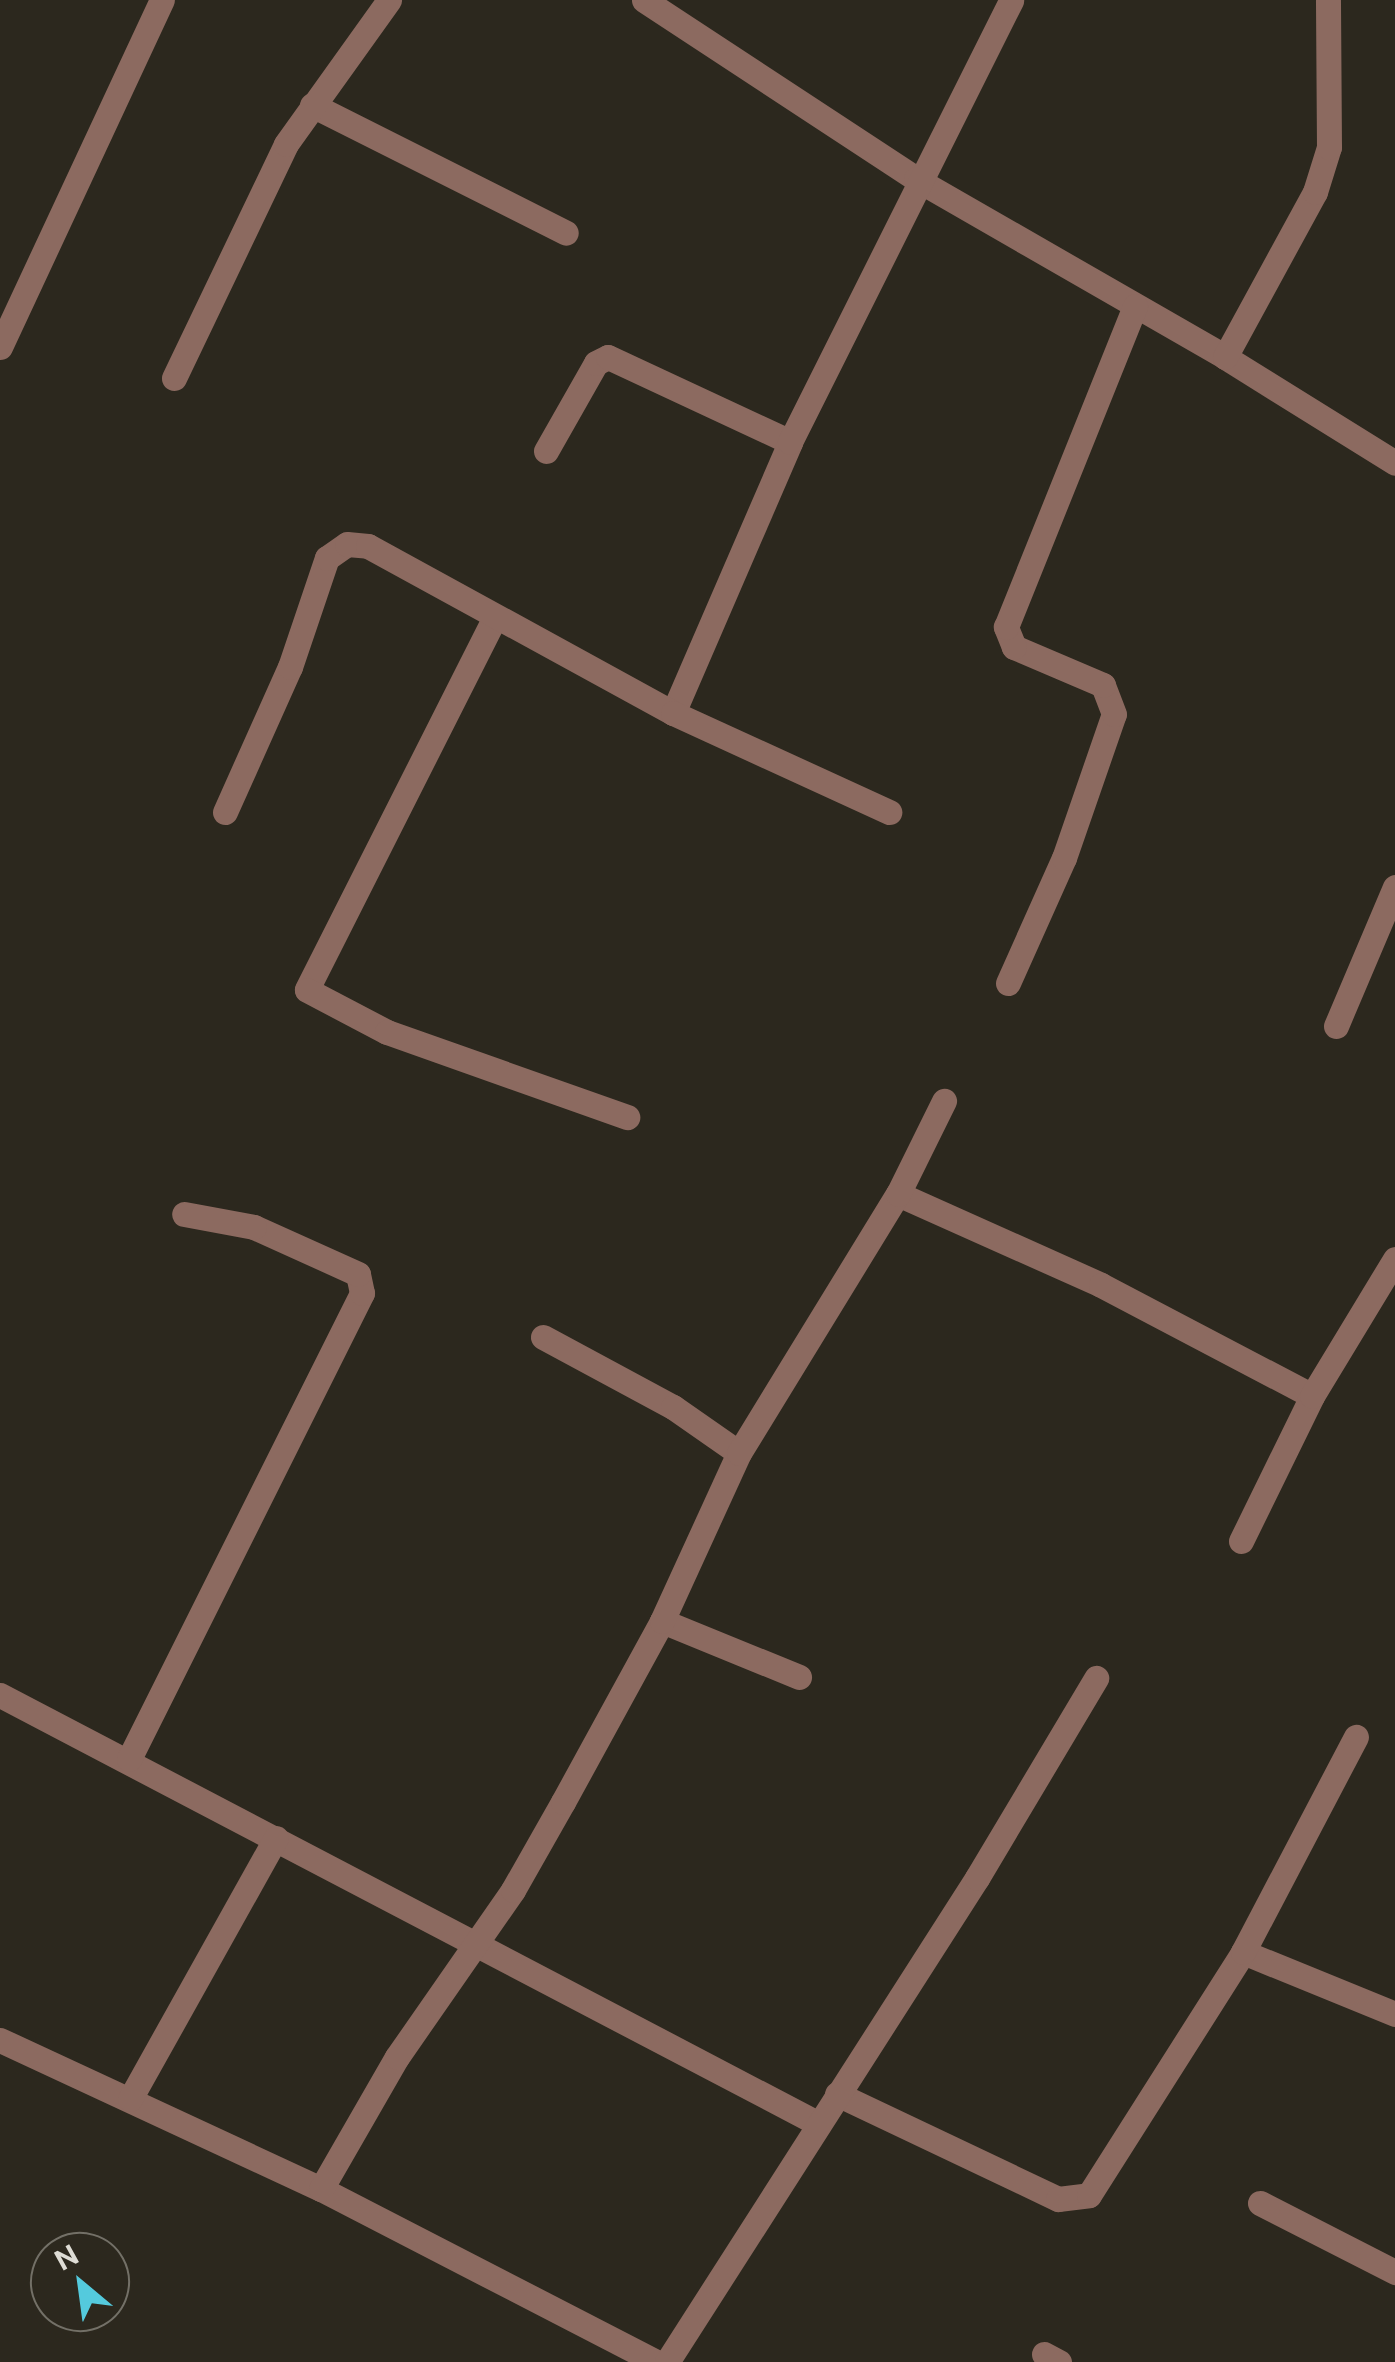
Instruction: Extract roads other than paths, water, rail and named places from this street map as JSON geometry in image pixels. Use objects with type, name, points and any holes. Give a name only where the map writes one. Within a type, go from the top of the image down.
[{"type":"street","points":[[0,348],[162,0]]},
{"type":"street","points":[[174,378],[261,190],[312,105],[389,0]]},
{"type":"street","points":[[644,0],[916,180],[1226,357],[1395,463]]},
{"type":"street","points":[[673,714],[790,442],[916,180],[1011,0]]},
{"type":"street","points":[[1226,357],[1315,192],[1330,147],[1328,0]]},
{"type":"street","points":[[312,105],[566,233]]},
{"type":"street","points":[[1008,983],[1064,858],[1114,714],[1102,685],[1014,647],[1006,627],[1135,306]]},
{"type":"street","points":[[546,451],[596,363],[608,356],[790,442]]},
{"type":"street","points":[[225,812],[290,667],[327,558],[347,544],[368,546],[494,619],[673,714],[889,812]]},
{"type":"street","points":[[494,619],[306,990],[386,1032],[627,1117]]},
{"type":"street","points":[[1336,1026],[1395,887]]},
{"type":"street","points":[[322,2189],[398,2057],[512,1890],[662,1621],[739,1453],[898,1194],[944,1101]]},
{"type":"street","points":[[898,1194],[1102,1285],[1312,1396]]},
{"type":"street","points":[[129,1759],[362,1293],[358,1274],[254,1227],[184,1214]]},
{"type":"street","points":[[1240,1541],[1312,1396],[1395,1259]]},
{"type":"street","points":[[543,1338],[673,1408],[739,1453]]},
{"type":"street","points":[[662,1621],[799,1677]]},
{"type":"street","points":[[667,2362],[1096,1678]]},
{"type":"street","points":[[0,1695],[129,1759],[474,1947],[817,2123]]},
{"type":"street","points":[[837,2094],[1074,2201],[1089,2195],[1243,1952],[1356,1737]]},
{"type":"street","points":[[130,2099],[276,1838]]},
{"type":"street","points":[[1243,1952],[1395,2014]]},
{"type":"street","points":[[0,2040],[322,2189],[656,2362]]},
{"type":"street","points":[[1260,2203],[1395,2272]]}]
